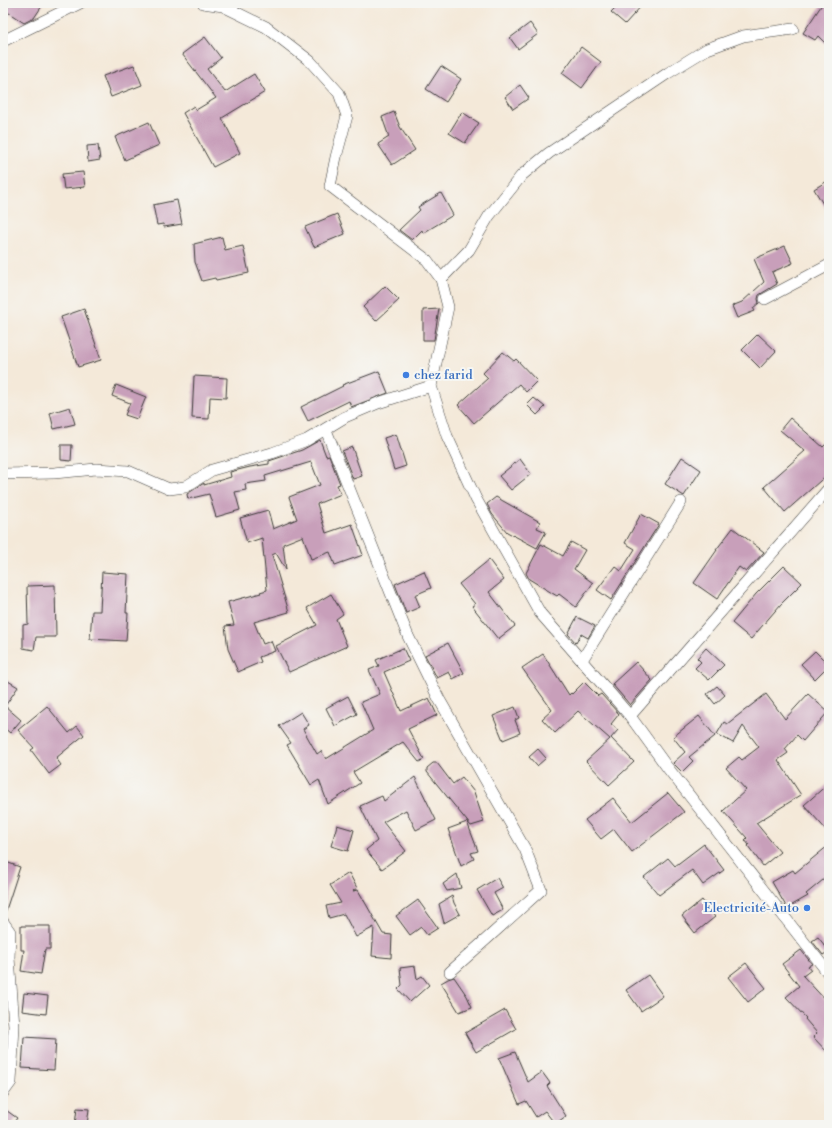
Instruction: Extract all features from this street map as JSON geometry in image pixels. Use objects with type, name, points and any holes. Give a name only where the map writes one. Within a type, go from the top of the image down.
[{"type":"street","points":[[3,41],[80,3]]},
{"type":"street","points":[[203,3],[223,6],[266,27],[310,61],[339,93],[347,116],[330,186],[428,260],[441,279],[448,307],[431,386],[447,436],[476,499],[540,613],[630,716],[667,767],[829,974]]},
{"type":"street","points":[[441,279],[469,250],[489,216],[522,175],[549,153],[668,73],[707,49],[743,36],[793,30]]},
{"type":"street","points":[[765,299],[829,265]]},
{"type":"street","points":[[3,474],[54,473],[96,469],[115,470],[128,471],[169,489],[185,487],[212,470],[272,453],[307,440],[326,430],[345,417],[371,406],[431,386]]},
{"type":"street","points":[[326,430],[408,636],[439,699],[525,849],[541,890],[450,972]]},
{"type":"street","points":[[630,716],[829,488]]},
{"type":"street","points":[[582,660],[681,502]]},
{"type":"street","points":[[3,922],[10,932],[9,958],[14,1026],[11,1082],[3,1093]]},
{"type":"building","points":[[3,3],[44,3],[34,18],[24,23],[3,9]]},
{"type":"building","points":[[620,3],[644,3],[625,24],[611,12]]},
{"type":"building","points":[[823,3],[829,3],[829,47],[818,36],[815,40],[803,33]]},
{"type":"building","points":[[530,23],[538,34],[518,49],[510,38]]},
{"type":"building","points":[[205,37],[221,58],[207,69],[225,92],[254,74],[265,92],[222,118],[240,153],[213,167],[183,113],[194,106],[196,110],[216,98],[182,54]]},
{"type":"building","points":[[581,47],[601,62],[582,88],[562,73]]},
{"type":"building","points":[[134,65],[142,85],[111,97],[103,76]]},
{"type":"building","points":[[441,66],[461,79],[446,102],[426,89]]},
{"type":"building","points":[[520,85],[529,98],[513,109],[505,97]]},
{"type":"building","points":[[394,112],[400,127],[415,150],[392,165],[378,144],[389,137],[382,117]]},
{"type":"building","points":[[462,112],[479,123],[465,143],[449,133]]},
{"type":"building","points":[[149,122],[159,145],[125,160],[115,137]]},
{"type":"building","points":[[98,145],[100,160],[88,162],[87,146]]},
{"type":"building","points":[[83,172],[85,187],[64,189],[62,174]]},
{"type":"building","points":[[829,180],[829,214],[814,189]]},
{"type":"building","points":[[441,193],[453,215],[423,233],[422,230],[412,240],[399,230],[420,210],[418,207]]},
{"type":"building","points":[[177,200],[182,224],[164,227],[163,224],[157,225],[153,205]]},
{"type":"building","points":[[337,214],[345,234],[314,247],[305,227]]},
{"type":"building","points":[[222,237],[225,250],[243,246],[249,273],[216,280],[215,278],[202,281],[195,262],[194,244]]},
{"type":"building","points":[[785,246],[793,263],[772,272],[777,284],[759,295],[759,303],[753,308],[755,311],[737,318],[732,306],[742,302],[764,282],[754,259]]},
{"type":"building","points":[[385,286],[399,300],[376,321],[363,307]]},
{"type":"building","points":[[84,309],[101,360],[78,367],[61,317]]},
{"type":"building","points":[[439,309],[434,340],[423,340],[423,310]]},
{"type":"building","points":[[758,334],[776,351],[760,368],[742,350]]},
{"type":"building","points":[[503,352],[514,361],[516,359],[537,381],[526,392],[519,384],[474,423],[458,405],[488,378],[483,373]]},
{"type":"building","points":[[379,371],[388,393],[351,407],[349,401],[308,421],[301,407],[343,386],[342,385]]},
{"type":"building","points":[[194,376],[227,378],[226,398],[210,397],[209,419],[192,418]]},
{"type":"building","points":[[116,385],[146,397],[137,419],[125,415],[130,403],[112,396]]},
{"type":"building","points":[[534,398],[545,407],[537,415],[527,405]]},
{"type":"building","points":[[70,407],[75,424],[54,429],[50,413]]},
{"type":"building","points":[[790,418],[823,447],[829,441],[829,473],[785,512],[764,487],[805,451],[780,430]]},
{"type":"building","points":[[396,434],[406,466],[394,470],[384,438]]},
{"type":"building","points":[[320,440],[326,456],[329,455],[340,484],[337,485],[341,494],[317,504],[326,533],[352,524],[363,555],[335,565],[330,552],[311,559],[303,536],[283,544],[286,570],[276,553],[272,555],[289,612],[254,622],[263,644],[271,641],[275,651],[259,657],[261,662],[238,672],[228,649],[225,626],[234,625],[228,602],[267,590],[262,538],[247,543],[240,518],[268,510],[273,529],[297,519],[289,497],[320,485],[311,462],[265,476],[266,481],[245,484],[246,490],[235,492],[240,510],[216,517],[209,494],[188,499],[187,494],[204,483],[204,485],[231,477],[230,472],[269,464],[269,461],[302,450]]},
{"type":"building","points":[[61,445],[72,445],[71,461],[61,460]]},
{"type":"building","points":[[352,447],[362,476],[353,479],[342,451]]},
{"type":"building","points":[[682,457],[701,470],[684,496],[665,484]]},
{"type":"building","points":[[520,459],[531,474],[511,490],[499,476]]},
{"type":"building","points":[[496,497],[540,522],[537,528],[546,532],[537,548],[507,532],[492,514],[487,504]]},
{"type":"building","points":[[641,514],[659,524],[611,600],[597,590],[615,566],[621,571],[635,549],[625,543]]},
{"type":"building","points":[[733,528],[764,552],[746,572],[739,567],[717,599],[694,583]]},
{"type":"building","points":[[571,542],[585,550],[574,569],[593,583],[576,607],[559,594],[557,596],[529,579],[526,573],[541,544],[563,556]]},
{"type":"building","points":[[489,560],[504,580],[489,592],[515,626],[498,639],[472,606],[475,604],[459,584]]},
{"type":"building","points":[[784,566],[802,583],[781,604],[751,639],[732,623],[756,594]]},
{"type":"building","points":[[424,571],[431,588],[415,595],[420,607],[406,613],[395,584]]},
{"type":"building","points":[[102,572],[128,574],[126,641],[90,639],[92,611],[100,611]]},
{"type":"building","points":[[55,585],[56,637],[36,637],[34,650],[23,648],[23,625],[28,624],[27,586]]},
{"type":"building","points":[[331,594],[343,614],[336,619],[347,646],[289,672],[276,646],[317,625],[307,608]]},
{"type":"building","points":[[577,617],[595,626],[588,638],[581,634],[576,643],[568,634]]},
{"type":"building","points":[[448,643],[464,673],[453,679],[449,672],[437,678],[425,655]]},
{"type":"building","points":[[403,648],[409,661],[384,672],[401,711],[429,698],[437,715],[408,729],[424,759],[419,762],[403,742],[353,772],[360,783],[328,804],[319,780],[311,785],[287,745],[291,743],[279,726],[301,712],[309,725],[303,729],[317,754],[321,751],[326,759],[373,730],[361,702],[380,694],[369,670],[379,666],[376,660]]},
{"type":"building","points":[[706,648],[724,665],[709,680],[695,668],[701,662],[697,658]]},
{"type":"building","points":[[815,651],[829,665],[815,679],[801,664]]},
{"type":"building","points":[[543,654],[569,695],[571,693],[572,694],[584,682],[598,696],[601,694],[619,714],[611,724],[618,730],[611,738],[634,762],[609,785],[586,761],[610,739],[578,711],[555,733],[542,719],[552,710],[522,668]]},
{"type":"building","points":[[636,662],[652,680],[630,705],[612,684]]},
{"type":"building","points":[[3,678],[18,687],[5,706],[21,720],[10,733],[3,727]]},
{"type":"building","points":[[717,686],[725,695],[715,704],[707,694]]},
{"type":"building","points":[[766,694],[785,719],[808,694],[828,712],[803,741],[797,735],[785,749],[788,753],[778,760],[801,795],[756,823],[780,852],[763,866],[748,846],[749,845],[745,840],[747,838],[723,811],[746,790],[726,768],[739,757],[742,760],[759,747],[743,726],[733,743],[717,734],[724,722],[727,724]]},
{"type":"building","points":[[348,696],[357,714],[335,726],[326,708]]},
{"type":"building","points":[[47,706],[69,733],[77,726],[84,735],[56,758],[61,765],[49,774],[31,750],[34,748],[18,730]]},
{"type":"building","points":[[515,707],[519,718],[515,720],[520,733],[503,740],[493,716]]},
{"type":"building","points":[[699,716],[715,736],[689,757],[693,761],[682,772],[673,763],[685,752],[673,737]]},
{"type":"building","points":[[538,749],[546,758],[537,766],[529,757]]},
{"type":"building","points":[[433,763],[437,763],[453,784],[462,777],[474,792],[484,822],[471,826],[427,772],[427,768]]},
{"type":"building","points":[[415,777],[436,820],[416,830],[406,810],[383,822],[406,851],[382,869],[366,850],[377,841],[360,806],[382,796],[384,801]]},
{"type":"building","points":[[829,783],[829,833],[804,805]]},
{"type":"building","points":[[668,793],[684,812],[632,852],[614,829],[601,839],[585,820],[613,798],[632,822]]},
{"type":"building","points":[[467,822],[478,851],[471,853],[474,859],[461,866],[448,829]]},
{"type":"building","points":[[337,825],[354,830],[348,851],[331,846]]},
{"type":"building","points":[[704,844],[724,870],[703,885],[692,870],[659,895],[644,877],[668,858],[675,866]]},
{"type":"building","points":[[829,845],[829,875],[806,894],[808,896],[787,908],[772,882],[793,870],[795,873]]},
{"type":"building","points":[[3,861],[20,867],[5,913],[3,913]]},
{"type":"building","points":[[349,873],[357,888],[353,891],[358,890],[383,934],[392,935],[391,958],[372,956],[374,927],[356,937],[344,914],[329,918],[326,906],[341,903],[330,885]]},
{"type":"building","points":[[457,874],[461,888],[447,891],[443,884]]},
{"type":"building","points":[[497,878],[503,888],[494,893],[503,910],[492,916],[477,890]]},
{"type":"building","points":[[452,896],[460,914],[444,923],[439,904]]},
{"type":"building","points":[[418,900],[438,928],[427,935],[421,927],[410,935],[396,916]]},
{"type":"building","points":[[702,900],[715,917],[695,933],[682,916]]},
{"type":"building","points":[[21,926],[50,926],[50,949],[45,949],[41,974],[21,971],[24,950],[21,950]]},
{"type":"building","points":[[818,937],[829,951],[823,955],[812,941]]},
{"type":"building","points":[[801,950],[812,964],[808,966],[811,970],[803,976],[829,1004],[829,1054],[813,1037],[817,1033],[805,1019],[806,1018],[786,997],[799,986],[782,964]]},
{"type":"building","points":[[746,963],[766,988],[748,1002],[728,977]]},
{"type":"building","points":[[415,966],[417,979],[422,976],[429,985],[410,1002],[398,989],[402,985],[400,968]]},
{"type":"building","points":[[648,975],[663,996],[641,1011],[626,990]]},
{"type":"building","points":[[454,977],[467,996],[472,1007],[459,1012],[441,983]]},
{"type":"building","points":[[24,993],[48,996],[46,1014],[22,1011]]},
{"type":"building","points":[[505,1010],[516,1029],[476,1052],[465,1033]]},
{"type":"building","points":[[24,1037],[56,1039],[54,1070],[22,1068]]},
{"type":"building","points":[[515,1052],[528,1082],[542,1072],[550,1083],[547,1086],[566,1116],[555,1124],[545,1111],[536,1117],[526,1101],[519,1104],[499,1058]]},
{"type":"building","points":[[3,1108],[17,1118],[12,1125],[3,1125]]},
{"type":"building","points":[[77,1108],[89,1109],[87,1125],[75,1125]]},
{"type":"place","name":"chez farid","points":[[406,375]]},
{"type":"place","name":"Electricité-Auto","points":[[807,908]]}]
